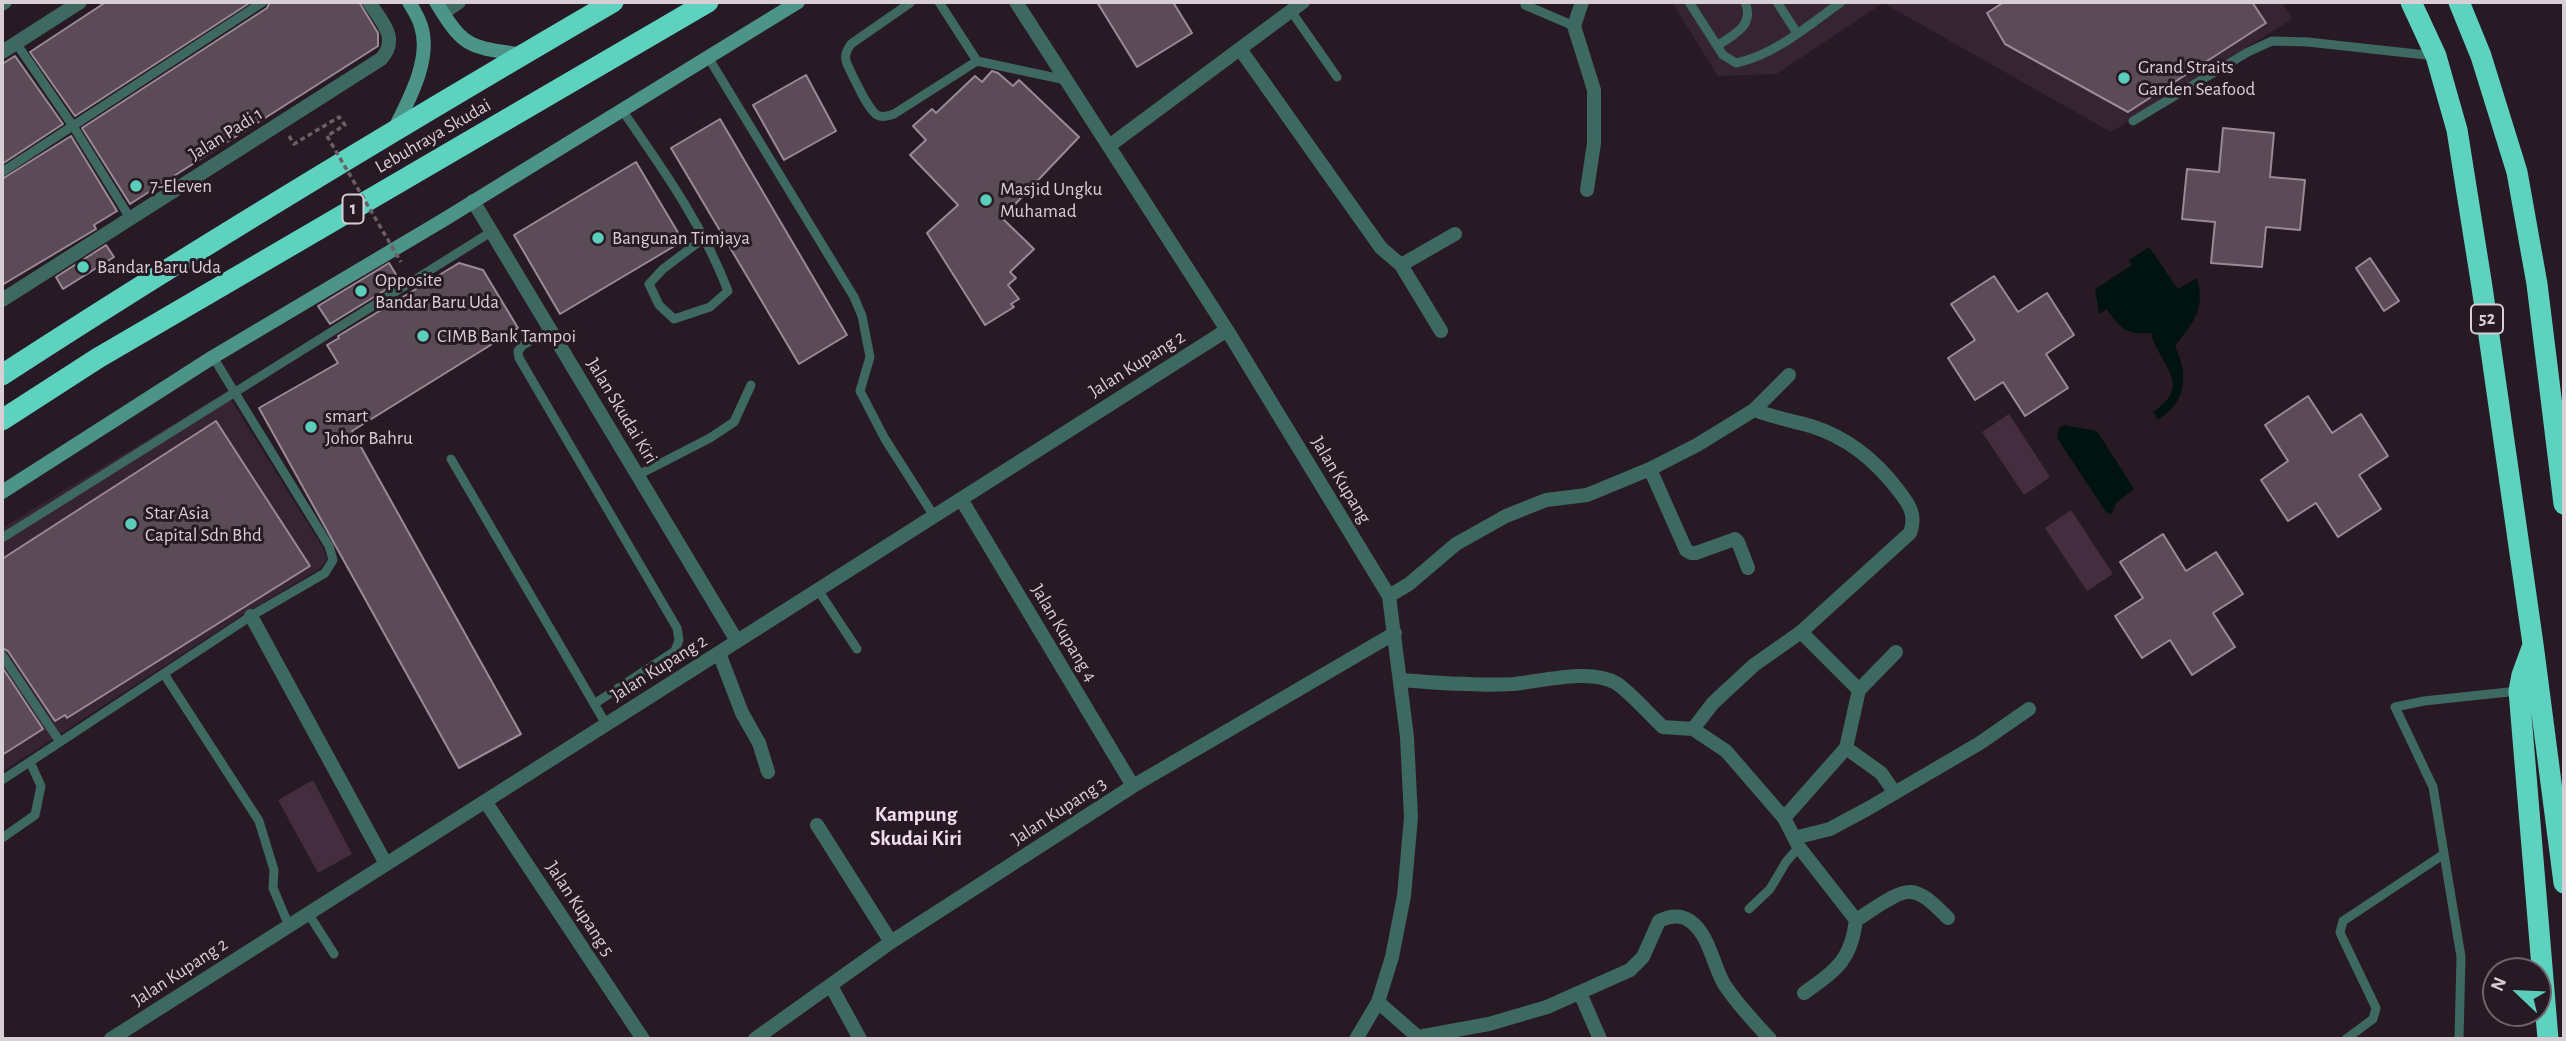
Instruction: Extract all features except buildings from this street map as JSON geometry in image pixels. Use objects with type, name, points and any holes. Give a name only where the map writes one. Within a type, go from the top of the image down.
[{"type":"highway","name":"Lebuhraya Skudai","points":[[2,375],[124,296],[613,2]]},
{"type":"highway","name":"Lebuhraya Skudai","points":[[2,420],[98,358],[708,2]]},
{"type":"highway","name":"52","points":[[2411,2],[2436,56],[2457,130],[2477,249],[2533,643],[2564,883]]},
{"type":"highway","points":[[2459,2],[2481,56],[2517,172],[2537,285],[2564,503]]},
{"type":"highway","points":[[2537,285],[2564,378]]},
{"type":"highway","points":[[2533,643],[2519,691],[2548,1039]]},
{"type":"street","points":[[2,52],[80,2]]},
{"type":"street","name":"Jalan Padi 1","points":[[2,300],[381,59],[389,48],[390,41],[369,2]]},
{"type":"street","points":[[394,132],[419,71],[423,45],[422,27],[409,2]]},
{"type":"street","points":[[459,2],[439,7],[455,33],[469,44],[523,55]]},
{"type":"street","points":[[2,492],[213,357],[798,2]]},
{"type":"street","name":"Jalan Kupang","points":[[1016,2],[1227,330],[1389,596],[1407,737],[1411,817],[1404,897],[1392,957],[1378,1002],[1356,1039]]},
{"type":"street","points":[[1109,146],[1303,2]]},
{"type":"street","points":[[1582,2],[1574,26],[1594,90],[1594,143],[1587,190]]},
{"type":"street","points":[[1240,49],[1381,248],[1401,265],[1441,331]]},
{"type":"street","name":"Jalan Skudai Kiri","points":[[473,201],[737,640]]},
{"type":"street","points":[[1401,265],[1455,234]]},
{"type":"street","name":"Jalan Kupang 2","points":[[111,1039],[1227,330]]},
{"type":"street","points":[[1389,596],[1409,584],[1457,544],[1506,516],[1546,500],[1587,495],[1650,469],[1697,445],[1754,410],[1789,375]]},
{"type":"street","points":[[1693,729],[1713,703],[1754,665],[1801,632],[1910,533],[1914,523],[1912,512],[1886,474],[1856,447],[1813,427],[1754,410]]},
{"type":"street","points":[[1650,469],[1686,550],[1696,554],[1735,540],[1748,568]]},
{"type":"street","name":"Jalan Kupang 4","points":[[961,499],[1133,786]]},
{"type":"street","points":[[251,616],[386,864]]},
{"type":"street","points":[[1801,632],[1859,690]]},
{"type":"street","name":"Jalan Kupang 3","points":[[755,1039],[891,942],[1133,786],[1395,633]]},
{"type":"street","points":[[1784,818],[1846,748],[1859,690],[1896,652]]},
{"type":"street","points":[[719,653],[742,713],[759,743],[768,772]]},
{"type":"street","points":[[1401,680],[1515,684],[1562,677],[1587,677],[1615,683],[1663,727],[1693,729],[1726,751],[1784,818],[1796,843],[1856,920],[1854,937],[1845,959],[1804,993]]},
{"type":"street","points":[[1796,843],[1830,829],[1895,793],[1980,743],[2029,709]]},
{"type":"street","points":[[1846,748],[1881,774],[1895,793]]},
{"type":"street","name":"Jalan Kupang 5","points":[[485,801],[643,1039]]},
{"type":"street","points":[[817,825],[891,942]]},
{"type":"street","points":[[1856,920],[1896,895],[1910,891],[1923,896],[1948,918]]},
{"type":"street","points":[[1378,1002],[1419,1038],[1489,1024],[1547,1007],[1630,970],[1643,957],[1659,921],[1670,916],[1679,916],[1688,919],[1697,927],[1723,982],[1745,1013],[1770,1039]]},
{"type":"street","points":[[831,986],[860,1039]]},
{"type":"street","points":[[1580,993],[1600,1039]]},
{"type":"lane","points":[[2,172],[263,2]]},
{"type":"lane","points":[[911,2],[846,50],[847,64],[877,115],[886,117],[894,114],[976,61],[1066,80]]},
{"type":"lane","points":[[939,2],[976,61]]},
{"type":"lane","points":[[1689,2],[1723,55],[1736,63],[1757,57],[1841,2]]},
{"type":"lane","points":[[1717,46],[1743,28],[1748,14],[1745,2]]},
{"type":"lane","points":[[1777,2],[1797,33]]},
{"type":"lane","points":[[1525,5],[1574,26]]},
{"type":"lane","points":[[1291,11],[1337,77]]},
{"type":"lane","points":[[2133,121],[2272,41],[2308,42],[2436,56]]},
{"type":"lane","points":[[16,43],[73,126],[130,218]]},
{"type":"lane","points":[[708,57],[854,297],[862,316],[870,357],[860,391],[885,439],[934,516]]},
{"type":"lane","points":[[622,110],[676,187],[704,239],[718,265],[728,291],[710,307],[674,319],[659,305],[649,284],[663,268],[704,239]]},
{"type":"lane","points":[[2,538],[491,232]]},
{"type":"lane","points":[[550,330],[523,345],[518,351],[519,358],[677,628],[679,640],[675,651],[594,704]]},
{"type":"lane","points":[[2,780],[251,616],[325,573],[333,560],[329,546],[213,357]]},
{"type":"lane","points":[[638,475],[710,438],[734,422],[751,385]]},
{"type":"lane","points":[[451,459],[606,724]]},
{"type":"lane","points":[[818,590],[857,649]]},
{"type":"lane","points":[[2,655],[60,743]]},
{"type":"lane","points":[[164,674],[259,821],[274,870],[273,888],[289,926]]},
{"type":"lane","points":[[2459,1039],[2461,957],[2433,787],[2395,707],[2424,701],[2519,691]]},
{"type":"lane","points":[[2,838],[35,815],[41,786],[30,762]]},
{"type":"lane","points":[[1749,909],[1770,889],[1796,843]]},
{"type":"lane","points":[[2346,1039],[2373,1019],[2376,1008],[2340,932],[2343,921],[2444,854]]},
{"type":"lane","points":[[308,914],[334,954]]},
{"type":"path","points":[[294,144],[339,117],[345,125],[327,136],[401,262]]},
{"type":"shaded area","points":[[1672,2],[2282,2],[2292,19],[2111,132],[1883,3],[1776,74],[1718,76]]},
{"type":"shaded area","points":[[2149,247],[2178,289],[2197,278],[2200,299],[2196,315],[2175,346],[2183,377],[2180,396],[2168,413],[2158,420],[2153,412],[2172,392],[2171,374],[2151,333],[2136,333],[2124,329],[2107,309],[2099,314],[2095,289],[2132,265],[2129,260]]},
{"type":"shaded area","points":[[226,392],[323,548],[327,560],[321,568],[241,616],[2,772],[2,528]]},
{"type":"shaded area","points":[[2009,414],[2050,477],[2024,495],[1982,432]]},
{"type":"shaded area","points":[[2064,425],[2097,431],[2134,489],[2116,503],[2112,514],[2106,512],[2057,438],[2059,428]]},
{"type":"shaded area","points":[[2071,510],[2113,574],[2087,591],[2045,528]]},
{"type":"shaded area","points":[[313,780],[352,854],[318,873],[278,800]]},
{"type":"place","name":"Grand Straits Garden Seafood","points":[[2124,78]]},
{"type":"place","name":"7-Eleven","points":[[136,186]]},
{"type":"place","name":"Masjid Ungku Muhamad","points":[[986,200]]},
{"type":"place","name":"Bangunan Timjaya","points":[[598,238]]},
{"type":"place","name":"Bandar Baru Uda","points":[[83,267]]},
{"type":"place","name":"Opposite Bandar Baru Uda","points":[[361,291]]},
{"type":"place","name":"CIMB Bank Tampoi","points":[[423,336]]},
{"type":"place","name":"smart Johor Bahru","points":[[311,427]]},
{"type":"place","name":"Star Asia Capital Sdn Bhd","points":[[131,524]]},
{"type":"district","name":"Kampung Skudai Kiri","points":[[916,827]]}]
